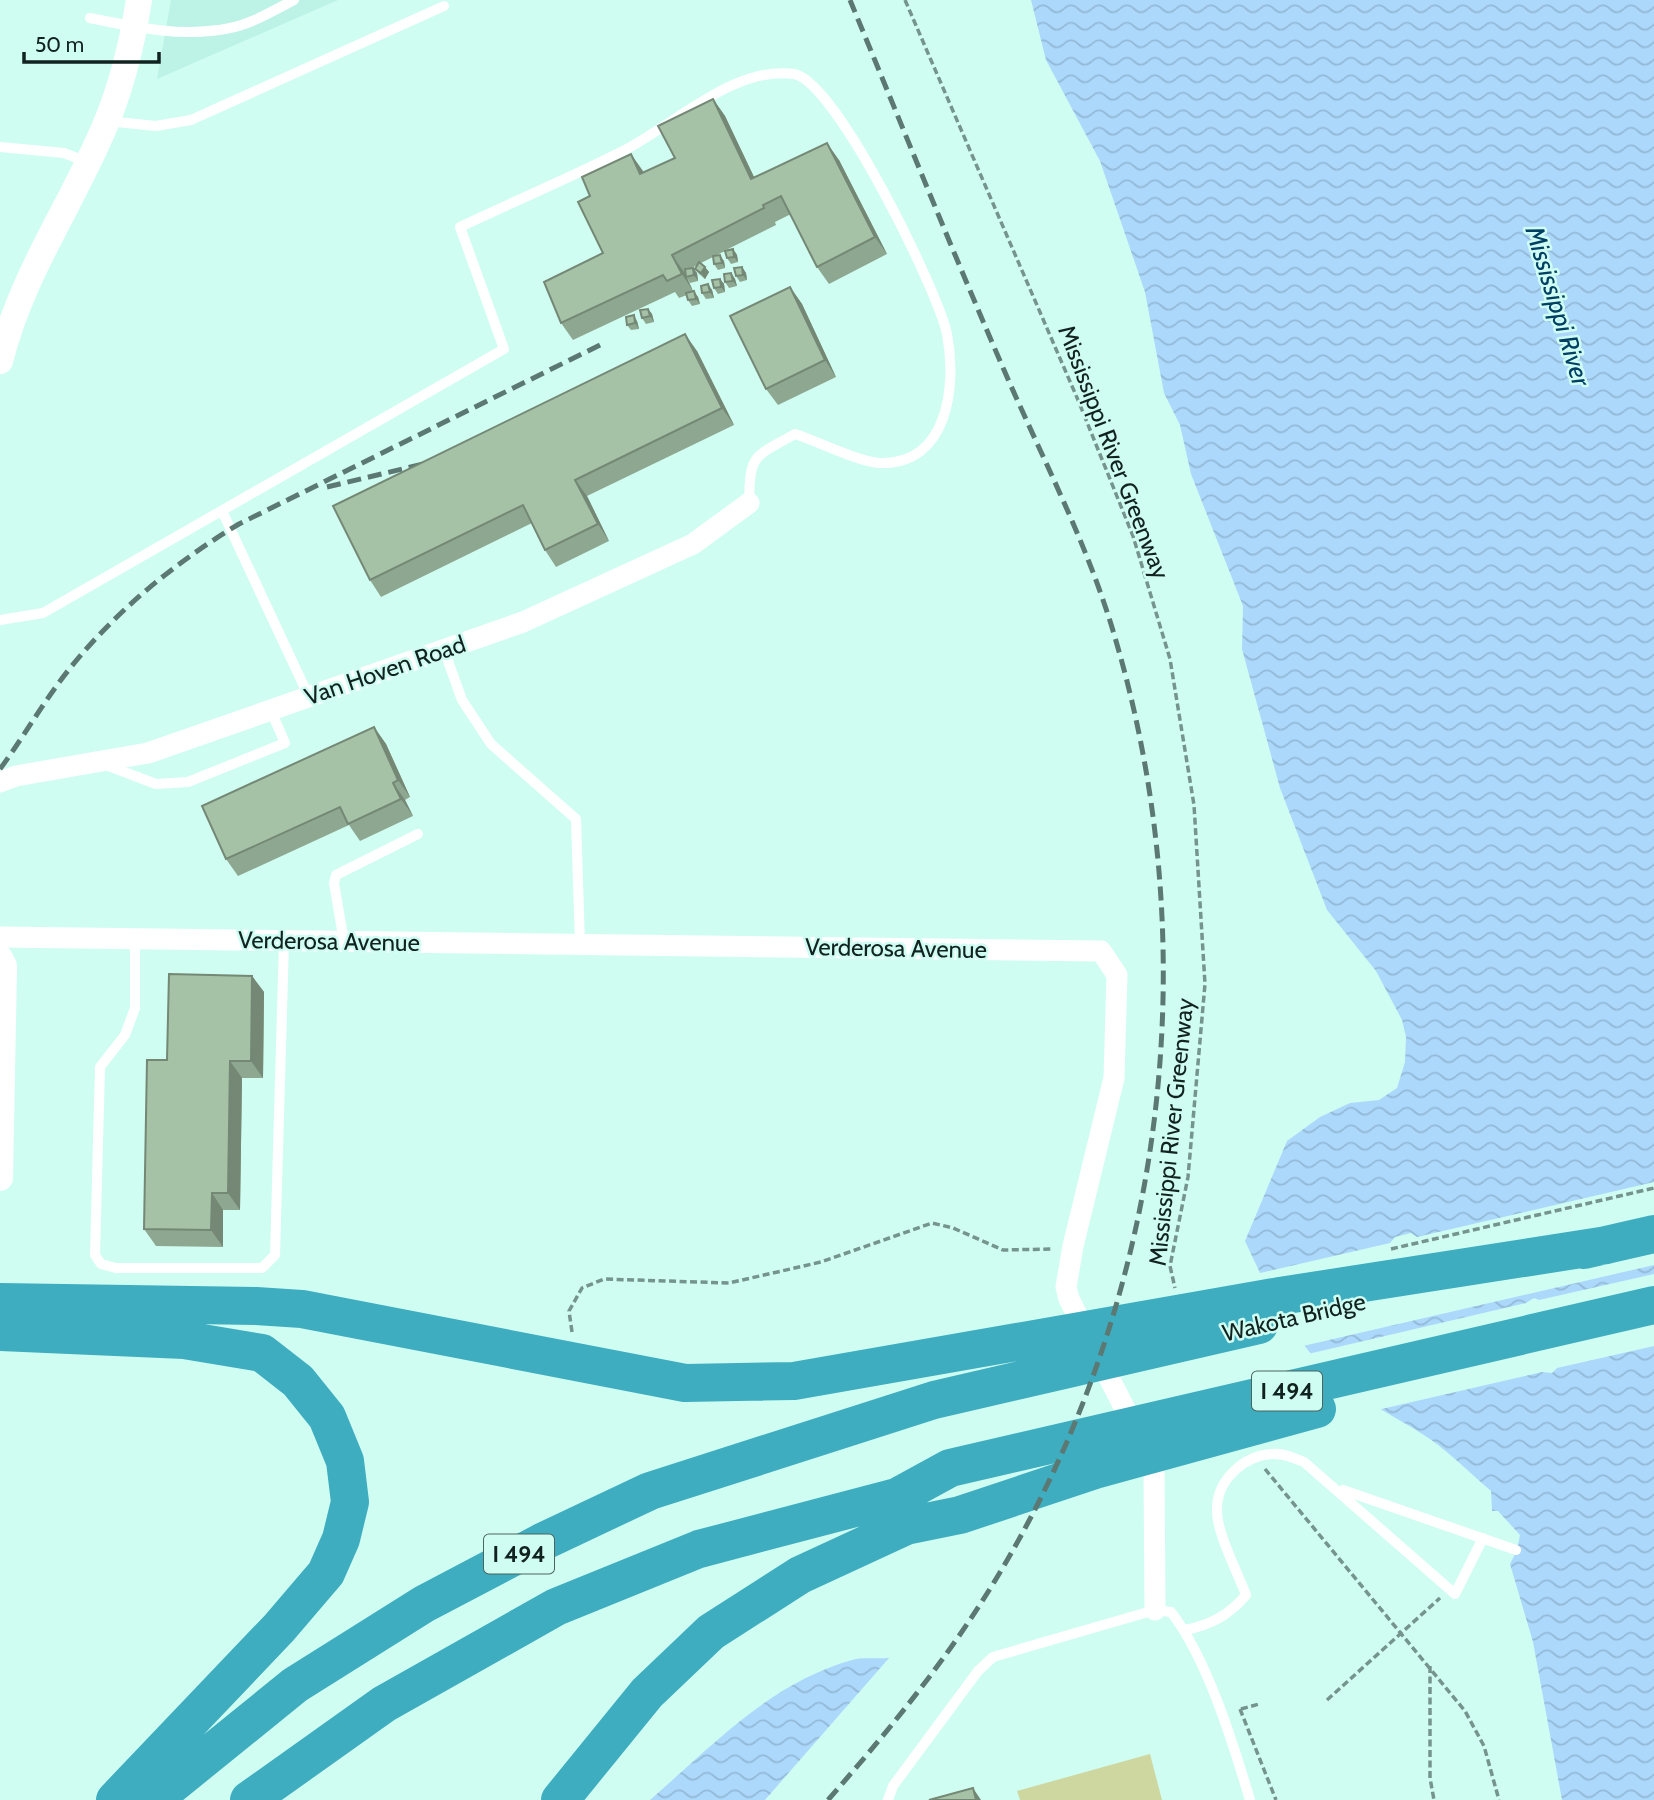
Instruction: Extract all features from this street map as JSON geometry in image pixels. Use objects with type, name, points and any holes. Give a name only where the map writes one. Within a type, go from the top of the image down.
[{"type":"highway","name":"Wakota Bridge","points":[[153,1800],[295,1685],[424,1604],[542,1542],[650,1491],[933,1400],[1654,1234]]},
{"type":"highway","points":[[0,1302],[302,1309],[685,1383],[794,1381],[1280,1296],[1607,1245]]},
{"type":"highway","points":[[560,1800],[647,1693],[711,1632],[800,1575],[906,1526],[961,1515],[1095,1470],[1298,1415],[1639,1309]]},
{"type":"highway","name":"I 494","points":[[249,1800],[384,1704],[556,1607],[699,1549],[897,1497],[950,1468],[1639,1309]]},
{"type":"highway","points":[[0,1332],[184,1340],[262,1353],[298,1381],[327,1417],[345,1461],[350,1502],[341,1539],[326,1573],[279,1628],[114,1800]]},
{"type":"street","points":[[0,361],[17,304],[34,264],[107,121],[121,84],[139,0]]},
{"type":"street","name":"Van Hoven Road","points":[[0,782],[16,776],[148,753],[523,622],[692,544],[749,503]]},
{"type":"street","name":"Verderosa Avenue","points":[[0,937],[1101,951],[1117,975],[1114,1078],[1073,1246],[1066,1287],[1069,1299],[1154,1466],[1155,1610]]},
{"type":"street","points":[[0,958],[4,966],[0,1178]]},
{"type":"lane","points":[[90,18],[134,27],[200,32],[231,28],[294,0]]},
{"type":"lane","points":[[107,121],[156,126],[191,120],[444,6]]},
{"type":"lane","points":[[0,620],[43,613],[504,349],[460,226],[622,152],[724,90],[758,74],[797,74],[830,101],[857,142],[933,295],[947,332],[951,365],[948,404],[932,444],[912,457],[879,463],[795,434],[755,457],[750,471],[749,503]]},
{"type":"lane","points":[[0,147],[64,153],[87,162]]},
{"type":"lane","points":[[222,511],[309,697]]},
{"type":"lane","points":[[444,650],[462,700],[491,744],[576,819],[580,944]]},
{"type":"lane","points":[[96,762],[156,784],[188,782],[285,743],[271,711]]},
{"type":"lane","points":[[344,942],[334,883],[336,875],[418,834]]},
{"type":"lane","points":[[135,939],[135,1008],[125,1035],[100,1067],[96,1255],[102,1264],[116,1268],[261,1268],[275,1255],[284,941]]},
{"type":"lane","points":[[1185,1630],[1219,1619],[1234,1609],[1247,1595],[1216,1509],[1227,1478],[1241,1464],[1256,1457],[1273,1453],[1304,1462],[1337,1488],[1455,1594],[1483,1538]]},
{"type":"lane","points":[[1337,1488],[1516,1550]]},
{"type":"lane","points":[[888,1800],[893,1786],[978,1671],[993,1657],[1155,1610],[1171,1612],[1185,1630],[1237,1758],[1250,1800]]},
{"type":"path","name":"Mississippi River Greenway","points":[[905,0],[1128,524],[1170,660],[1194,805],[1205,984],[1188,1177],[1170,1266],[1177,1299]]},
{"type":"path","points":[[579,1340],[571,1331],[569,1311],[582,1288],[604,1279],[729,1283],[821,1262],[932,1223],[953,1228],[1003,1250],[1040,1251],[1073,1246]]},
{"type":"path","points":[[1256,1457],[1430,1665],[1465,1711],[1484,1746],[1499,1800]]},
{"type":"path","points":[[1327,1700],[1401,1631],[1450,1590]]},
{"type":"path","points":[[1430,1665],[1430,1778],[1434,1800]]},
{"type":"path","points":[[1240,1709],[1276,1800]]},
{"type":"shaded area","points":[[171,0],[338,0],[157,79]]},
{"type":"shaded area","points":[[1150,1754],[1162,1800],[1020,1800],[1017,1791]]},
{"type":"water","name":"Mississippi River","points":[[1031,0],[1654,0],[1654,1800],[1562,1800],[1533,1642],[1510,1564],[1520,1535],[1498,1511],[1492,1511],[1491,1491],[1453,1458],[1430,1439],[1345,1386],[1320,1364],[1297,1336],[1278,1306],[1245,1241],[1287,1141],[1320,1117],[1350,1103],[1379,1100],[1397,1088],[1405,1062],[1406,1037],[1402,1020],[1376,971],[1327,910],[1280,788],[1242,649],[1243,606],[1191,474],[1180,425],[1164,393],[1145,292],[1100,161],[1046,60]]},
{"type":"water","points":[[889,1658],[765,1800],[650,1800],[768,1700],[822,1670],[852,1660]]},
{"type":"pier","points":[[1654,1182],[1654,1265],[1303,1346],[1267,1297],[1256,1274],[1390,1243],[1395,1237],[1411,1233],[1417,1237]]},
{"type":"pier","points":[[1654,1274],[1654,1346],[1557,1368],[1552,1373],[1542,1372],[1373,1411],[1318,1367],[1308,1354],[1526,1303],[1534,1298],[1539,1300]]},
{"type":"building","points":[[713,99],[751,179],[827,143],[875,237],[817,267],[781,196],[763,205],[764,208],[672,255],[682,274],[667,281],[663,275],[561,323],[544,282],[603,253],[578,202],[590,196],[582,177],[631,154],[640,174],[675,158],[658,126]]},
{"type":"building","points":[[733,249],[734,257],[727,258],[725,251]]},
{"type":"building","points":[[720,255],[722,263],[714,264],[713,256]]},
{"type":"building","points":[[699,262],[705,267],[701,273],[695,269]]},
{"type":"building","points":[[742,267],[743,275],[736,276],[734,268]]},
{"type":"building","points":[[693,268],[694,275],[686,277],[685,269]]},
{"type":"building","points":[[731,273],[733,281],[725,282],[724,274]]},
{"type":"building","points":[[720,279],[721,287],[714,288],[712,280]]},
{"type":"building","points":[[708,284],[710,292],[702,293],[701,286]]},
{"type":"building","points":[[790,287],[825,360],[766,389],[730,316]]},
{"type":"building","points":[[694,291],[696,299],[688,300],[686,293]]},
{"type":"building","points":[[648,309],[650,316],[642,318],[640,310]]},
{"type":"building","points":[[634,315],[635,323],[627,325],[626,317]]},
{"type":"building","points":[[685,334],[722,408],[575,480],[598,524],[545,550],[523,505],[370,580],[333,506]]},
{"type":"building","points":[[374,727],[398,780],[393,783],[401,799],[348,824],[340,807],[226,859],[202,806]]},
{"type":"building","points":[[169,974],[252,976],[251,1061],[230,1061],[228,1193],[212,1193],[211,1230],[144,1229],[147,1060],[167,1060]]},
{"type":"building","points":[[973,1788],[976,1800],[929,1800]]},
{"type":"railway","points":[[828,1800],[897,1718],[960,1634],[999,1574],[1056,1467],[1101,1355],[1133,1239],[1154,1120],[1163,1000],[1160,879],[1144,759],[1116,641],[1079,537],[984,324],[850,0]]},
{"type":"railway","points":[[0,769],[52,692],[89,646],[128,606],[193,554],[239,524],[604,343]]},
{"type":"railway","points":[[327,487],[440,460]]}]
